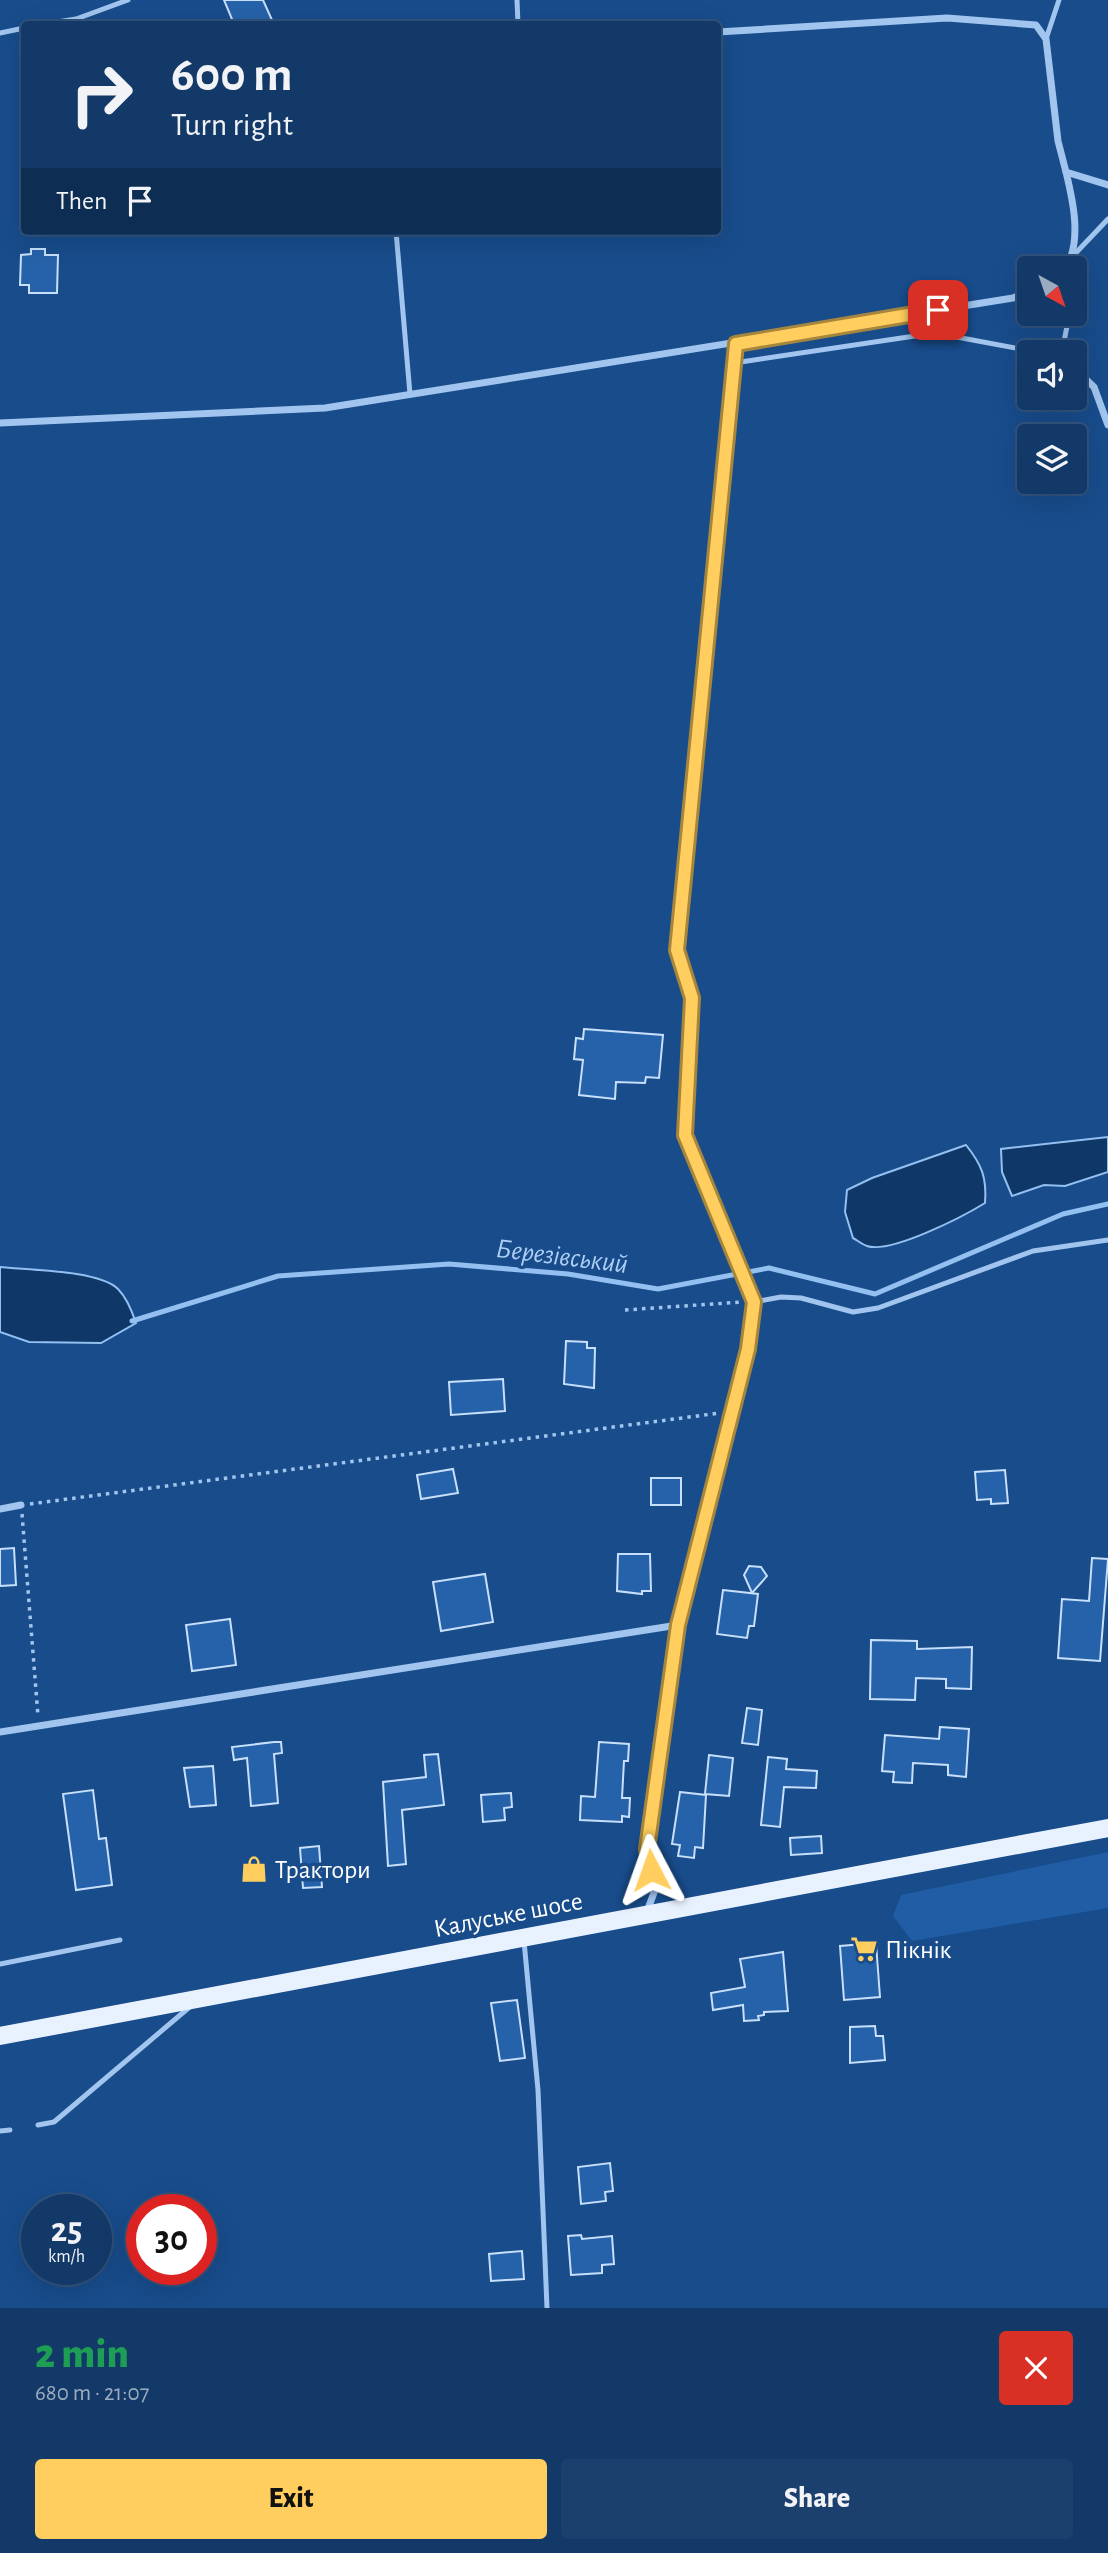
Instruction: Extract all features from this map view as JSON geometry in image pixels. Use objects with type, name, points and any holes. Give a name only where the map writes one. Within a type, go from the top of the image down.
[{"type":"main road","name":"Калуське шосе","points":[[0,2036],[1108,1828]]},
{"type":"street","points":[[721,32],[947,18],[1036,25],[1046,39],[1058,141],[1072,199],[1072,256]]},
{"type":"street","points":[[1066,172],[1108,185]]},
{"type":"street","points":[[0,423],[325,408],[736,344],[1017,296]]},
{"type":"street","points":[[1087,380],[1094,387],[1108,425]]},
{"type":"street","points":[[645,1915],[655,1890],[647,1849],[678,1625],[748,1349],[754,1302],[685,1135],[692,998],[677,950]]},
{"type":"street","points":[[0,1508],[21,1505]]},
{"type":"street","points":[[0,1732],[678,1625]]},
{"type":"lane","points":[[64,21],[128,0]]},
{"type":"lane","points":[[517,0],[518,21]]},
{"type":"lane","points":[[1046,39],[1059,0]]},
{"type":"lane","points":[[0,33],[21,29]]},
{"type":"lane","points":[[1073,256],[1108,219]]},
{"type":"lane","points":[[396,235],[410,394]]},
{"type":"lane","points":[[734,363],[935,333],[1017,348]]},
{"type":"lane","points":[[677,950],[736,344]]},
{"type":"lane","points":[[754,1302],[781,1297],[801,1298],[853,1312],[878,1308],[1033,1251],[1108,1240]]},
{"type":"lane","points":[[524,1938],[538,2090],[547,2308]]},
{"type":"lane","points":[[0,1964],[120,1940]]},
{"type":"lane","points":[[38,2125],[54,2122],[200,1999]]},
{"type":"lane","points":[[0,2132],[10,2130]]},
{"type":"path","points":[[625,1310],[754,1302]]},
{"type":"path","points":[[38,1726],[21,1505],[733,1411]]},
{"type":"shaded area","points":[[1108,1137],[1108,1172],[1065,1186],[1044,1185],[1012,1196],[1002,1172],[1001,1149]]},
{"type":"shaded area","points":[[966,1145],[982,1172],[985,1203],[927,1232],[893,1244],[867,1246],[853,1238],[845,1212],[847,1190],[872,1178]]},
{"type":"shaded area","points":[[0,1267],[79,1274],[109,1283],[124,1296],[136,1323],[101,1343],[29,1342],[0,1332]]},
{"type":"shaded area","points":[[1108,1852],[1108,1908],[912,1941],[893,1916],[901,1895]]},
{"type":"building","points":[[224,0],[263,0],[272,20],[270,21],[233,21]]},
{"type":"building","points":[[31,249],[45,249],[45,255],[58,255],[57,293],[29,293],[29,285],[20,285],[21,255],[31,254]]},
{"type":"building","points":[[584,1029],[663,1035],[659,1078],[646,1077],[645,1083],[616,1082],[615,1099],[579,1095],[583,1060],[574,1059],[576,1038],[583,1039]]},
{"type":"building","points":[[566,1341],[587,1342],[587,1348],[595,1348],[594,1388],[564,1384]]},
{"type":"building","points":[[503,1379],[505,1411],[451,1415],[449,1382]]},
{"type":"building","points":[[453,1469],[458,1493],[421,1499],[417,1475]]},
{"type":"building","points":[[1005,1470],[1008,1503],[991,1504],[991,1499],[977,1500],[975,1472]]},
{"type":"building","points":[[651,1478],[681,1478],[681,1505],[651,1505]]},
{"type":"building","points":[[14,1548],[16,1585],[0,1586],[0,1549]]},
{"type":"building","points":[[618,1554],[650,1554],[651,1591],[642,1591],[642,1594],[617,1591]]},
{"type":"building","points":[[1092,1558],[1108,1559],[1100,1661],[1058,1658],[1062,1599],[1089,1601]]},
{"type":"building","points":[[749,1566],[761,1567],[767,1576],[752,1593],[744,1575]]},
{"type":"building","points":[[485,1574],[493,1622],[441,1631],[433,1582]]},
{"type":"building","points":[[723,1590],[758,1594],[754,1626],[749,1626],[747,1638],[717,1634]]},
{"type":"building","points":[[230,1619],[236,1665],[192,1671],[186,1625]]},
{"type":"building","points":[[871,1640],[917,1641],[917,1649],[972,1647],[971,1689],[946,1688],[946,1679],[916,1678],[915,1700],[870,1699]]},
{"type":"building","points":[[747,1708],[762,1710],[758,1745],[742,1743]]},
{"type":"building","points":[[940,1727],[969,1729],[966,1777],[948,1775],[948,1765],[913,1763],[912,1783],[893,1782],[894,1772],[882,1771],[885,1735],[939,1739]]},
{"type":"building","points":[[281,1742],[282,1753],[274,1754],[278,1803],[251,1806],[247,1758],[234,1760],[232,1747]]},
{"type":"building","points":[[599,1742],[629,1744],[628,1761],[624,1761],[622,1798],[630,1798],[629,1817],[622,1816],[622,1822],[580,1820],[581,1796],[595,1797]]},
{"type":"building","points":[[438,1754],[444,1805],[402,1810],[406,1864],[388,1866],[383,1782],[426,1777],[424,1755]]},
{"type":"building","points":[[709,1755],[733,1758],[729,1796],[705,1794]]},
{"type":"building","points":[[768,1757],[787,1759],[786,1769],[817,1771],[816,1788],[784,1787],[780,1827],[761,1825]]},
{"type":"building","points":[[213,1766],[216,1805],[190,1807],[184,1768]]},
{"type":"building","points":[[93,1790],[99,1839],[106,1838],[112,1885],[76,1890],[63,1794]]},
{"type":"building","points":[[680,1792],[706,1795],[703,1848],[695,1847],[694,1858],[678,1856],[680,1845],[672,1844]]},
{"type":"building","points":[[511,1793],[512,1807],[504,1808],[505,1820],[483,1822],[481,1795]]},
{"type":"building","points":[[821,1836],[822,1853],[791,1855],[790,1838]]},
{"type":"building","points":[[319,1846],[322,1887],[303,1888],[300,1848]]},
{"type":"building","points":[[876,1943],[880,1997],[844,2000],[840,1946]]},
{"type":"building","points":[[783,1952],[788,2011],[764,2012],[764,2015],[758,2016],[759,2020],[744,2021],[743,2005],[713,2010],[711,1993],[745,1987],[740,1959]]},
{"type":"building","points":[[517,2000],[525,2058],[500,2061],[491,2003]]},
{"type":"building","points":[[875,2026],[876,2036],[883,2036],[885,2060],[850,2063],[850,2027]]},
{"type":"building","points":[[610,2163],[613,2191],[605,2192],[606,2201],[581,2204],[578,2167]]},
{"type":"building","points":[[581,2235],[582,2239],[612,2236],[614,2264],[602,2265],[602,2273],[571,2275],[568,2236]]},
{"type":"building","points":[[522,2251],[524,2279],[491,2281],[489,2254]]},
{"type":"waterway","name":"Березівський","points":[[132,1321],[278,1276],[449,1264],[568,1274],[658,1289],[769,1268],[875,1294],[1063,1214],[1108,1204]]},
{"type":"place","name":"Трактори","points":[[254,1869]]},
{"type":"place","name":"Пікнік","points":[[864,1949]]},
{"type":"route","points":[[651,1870],[647,1849],[678,1625],[748,1349],[754,1302],[685,1135],[692,998],[677,950],[736,344],[938,310]]}]
